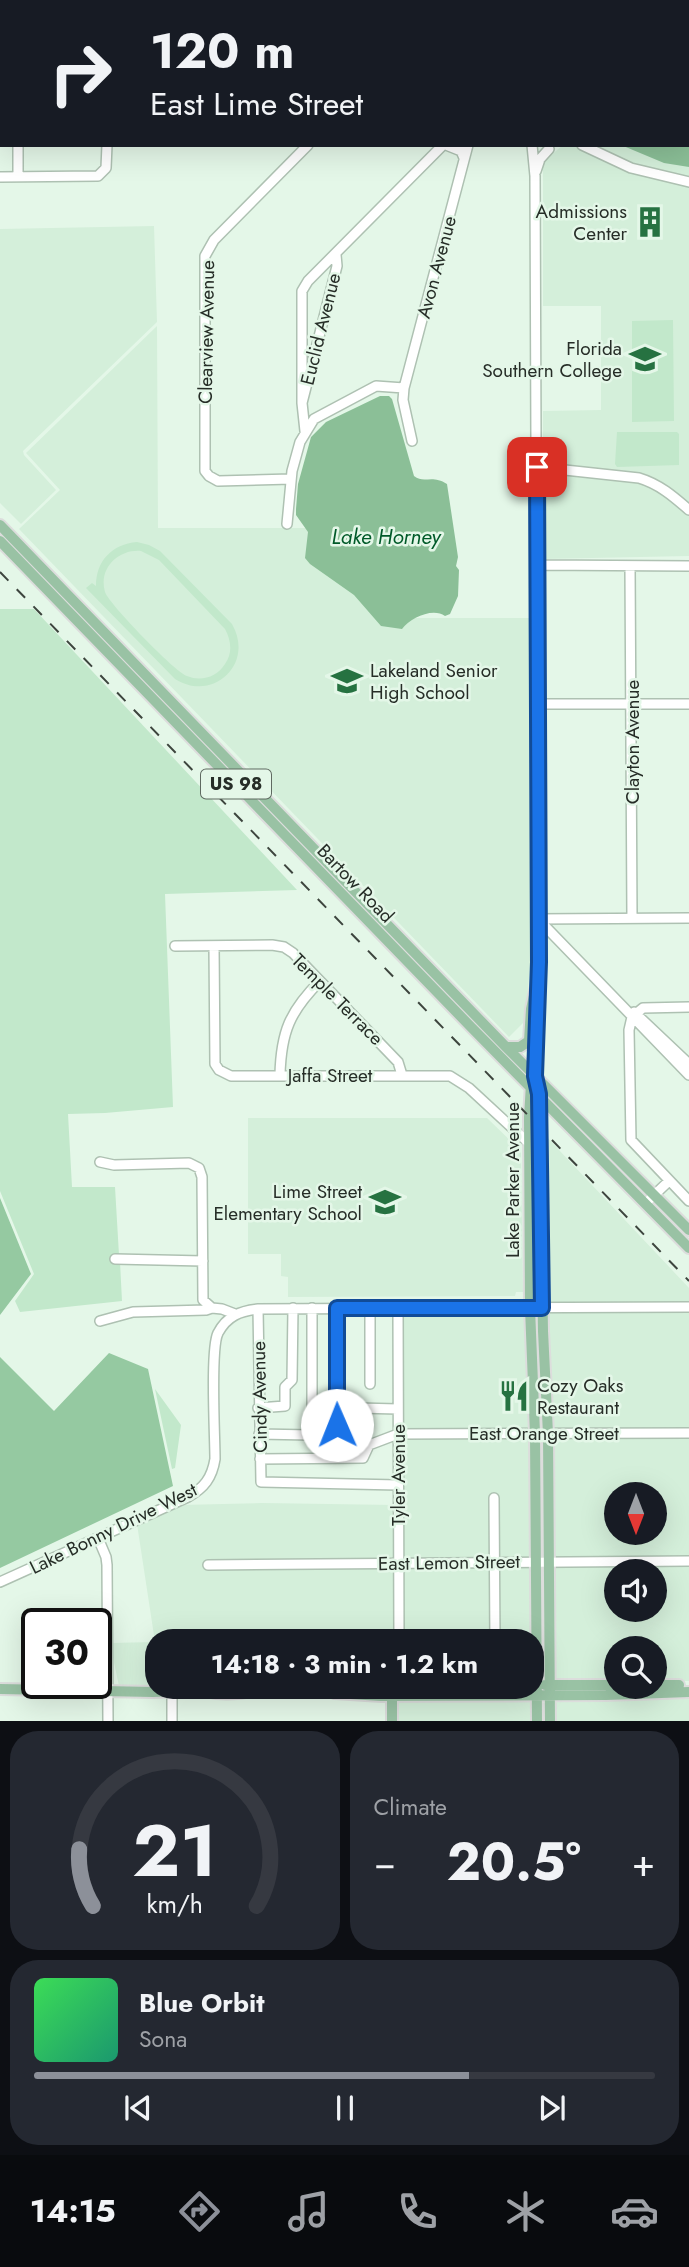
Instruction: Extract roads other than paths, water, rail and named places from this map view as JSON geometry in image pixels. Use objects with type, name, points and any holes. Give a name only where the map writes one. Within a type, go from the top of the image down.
[{"type":"main road","name":"Bartow Road","points":[[0,525],[232,772],[532,1081],[689,1230]]},
{"type":"main road","name":"Bartow Road","points":[[0,541],[506,1046],[532,1081]]},
{"type":"main road","points":[[506,1046],[520,1046],[529,1041],[531,1009],[539,973]]},
{"type":"main road","name":"Lake Parker Avenue","points":[[532,1081],[539,1094],[542,1308],[548,1434],[550,1721]]},
{"type":"main road","name":"Lake Parker Avenue","points":[[532,1081],[529,1143],[530,1308],[535,1434],[535,1629]]},
{"type":"main road","points":[[539,1094],[689,1248]]},
{"type":"main road","points":[[667,1685],[689,1685]]},
{"type":"main road","points":[[550,1690],[604,1686]]},
{"type":"main road","points":[[0,1689],[21,1689]]},
{"type":"main road","points":[[112,1690],[145,1690]]},
{"type":"main road","points":[[544,1690],[689,1692]]},
{"type":"main road","points":[[392,1721],[393,1699]]},
{"type":"main road","name":"Lake Parker Avenue","points":[[536,1699],[537,1721]]},
{"type":"street","points":[[18,147],[18,177]]},
{"type":"street","points":[[0,177],[94,177],[104,171],[107,147]]},
{"type":"street","name":"Clearview Avenue","points":[[291,479],[218,481],[205,471],[205,256],[214,240],[306,147]]},
{"type":"street","name":"Euclid Avenue","points":[[305,431],[302,403],[302,290],[347,241],[442,147]]},
{"type":"street","points":[[449,147],[460,151],[464,158]]},
{"type":"street","name":"Avon Avenue","points":[[404,388],[467,147]]},
{"type":"street","points":[[532,1081],[539,973],[534,147]]},
{"type":"street","points":[[535,176],[540,159],[553,147]]},
{"type":"street","points":[[585,147],[631,168],[689,182]]},
{"type":"street","name":"Euclid Avenue","points":[[302,403],[337,266],[336,255]]},
{"type":"street","points":[[287,524],[291,479],[300,442],[314,419],[376,386],[383,384],[404,388],[403,400],[412,442]]},
{"type":"street","points":[[537,467],[654,482],[689,510]]},
{"type":"street","points":[[537,565],[689,566]]},
{"type":"street","name":"Clayton Avenue","points":[[630,566],[632,917]]},
{"type":"street","points":[[538,705],[689,704]]},
{"type":"street","points":[[538,919],[689,918]]},
{"type":"street","points":[[538,919],[689,1065]]},
{"type":"street","name":"Temple Terrace","points":[[175,946],[284,947],[293,953],[398,1062],[402,1075]]},
{"type":"street","name":"Jaffa Street","points":[[214,946],[215,1064],[219,1070],[231,1076],[450,1076],[462,1082],[539,1152]]},
{"type":"street","points":[[280,1075],[281,1046],[288,1021],[304,996],[320,981]]},
{"type":"street","points":[[633,1013],[643,1008],[689,1007]]},
{"type":"street","points":[[633,1013],[689,1075]]},
{"type":"street","points":[[633,1013],[629,1030],[630,1138],[689,1201]]},
{"type":"street","points":[[100,1162],[114,1165],[189,1163],[199,1168],[202,1177],[203,1300],[212,1308]]},
{"type":"street","points":[[645,1203],[668,1181]]},
{"type":"street","points":[[115,1259],[203,1261]]},
{"type":"street","points":[[100,1321],[133,1312],[212,1308],[222,1308],[235,1314],[258,1308],[689,1307]]},
{"type":"street","name":"Cindy Avenue","points":[[258,1308],[261,1482],[398,1485]]},
{"type":"street","points":[[258,1408],[285,1405],[285,1387],[292,1380],[293,1308]]},
{"type":"street","points":[[312,1308],[312,1433]]},
{"type":"street","points":[[337,1308],[337,1422],[355,1458]]},
{"type":"street","points":[[370,1308],[370,1384]]},
{"type":"street","name":"Tyler Avenue","points":[[398,1308],[399,1629]]},
{"type":"street","name":"Lake Bonny Drive West","points":[[0,1582],[199,1490],[212,1474],[214,1463],[215,1342],[226,1322],[235,1314]]},
{"type":"street","points":[[358,1408],[398,1409]]},
{"type":"street","points":[[259,1434],[310,1436],[314,1431],[340,1430]]},
{"type":"street","name":"East Orange Street","points":[[398,1434],[689,1433]]},
{"type":"street","points":[[260,1459],[363,1458],[369,1446],[398,1434]]},
{"type":"street","points":[[494,1498],[495,1629]]},
{"type":"street","points":[[98,1538],[106,1557],[107,1608]]},
{"type":"street","name":"East Lemon Street","points":[[208,1566],[689,1561]]},
{"type":"street","points":[[108,1699],[108,1721]]},
{"type":"street","points":[[172,1699],[172,1721]]},
{"type":"water","points":[[626,147],[689,147],[689,167],[664,163]]},
{"type":"water","name":"Lake Horney","points":[[380,396],[389,396],[392,399],[414,476],[447,484],[458,557],[458,596],[450,614],[445,616],[428,613],[410,621],[402,629],[381,626],[354,595],[310,564],[305,558],[308,532],[296,515],[298,484],[311,437],[326,422]]},
{"type":"railway","points":[[0,572],[689,1281]]},
{"type":"place","name":"Admissions Center","points":[[650,222]]},
{"type":"place","name":"Florida Southern College","points":[[645,359]]},
{"type":"place","name":"Lakeland Senior High School","points":[[347,681]]},
{"type":"place","name":"Lime Street Elementary School","points":[[385,1202]]},
{"type":"place","name":"Cozy Oaks Restaurant","points":[[514,1396]]}]
